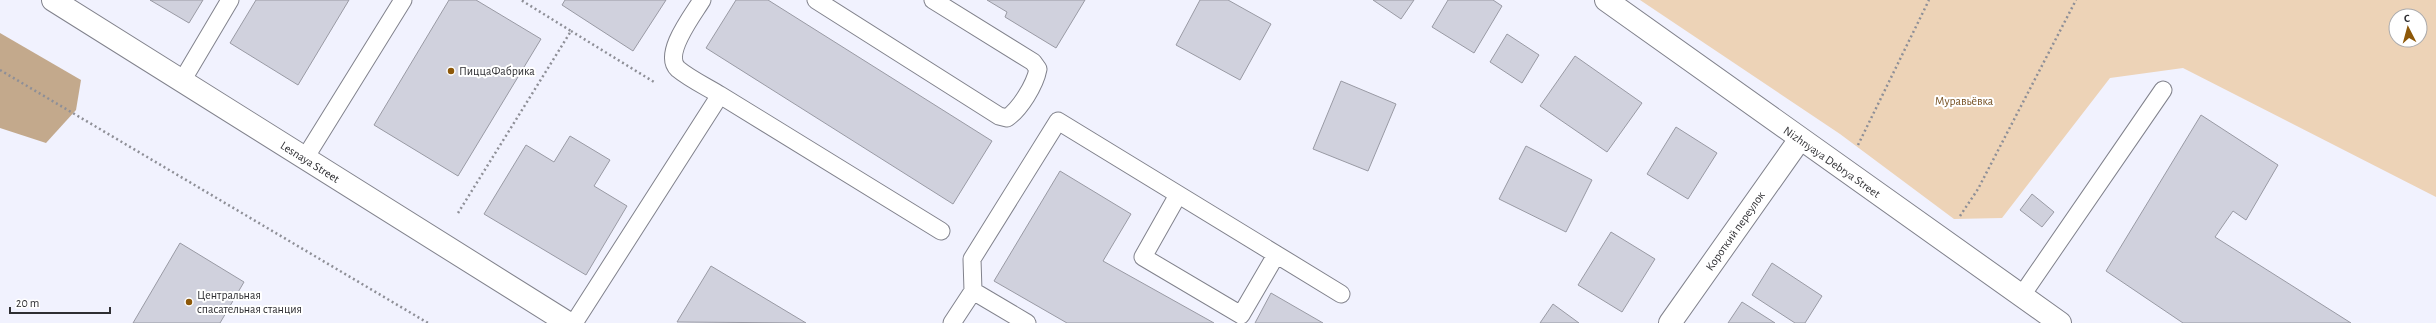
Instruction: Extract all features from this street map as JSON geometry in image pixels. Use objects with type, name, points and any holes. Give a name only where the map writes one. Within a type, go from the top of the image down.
[{"type":"street","name":"Lesnaya Street","points":[[53,0],[568,323]]},
{"type":"street","name":"Nizhnyaya Debrya Street","points":[[1606,0],[2060,323]]},
{"type":"street","name":"Короткий переулок","points":[[1670,323],[1800,139]]},
{"type":"lane","points":[[182,81],[230,0]]},
{"type":"lane","points":[[305,158],[403,0]]},
{"type":"lane","points":[[702,0],[673,48],[672,60],[677,68],[941,232]]},
{"type":"lane","points":[[816,0],[999,116],[1007,118],[1015,112],[1037,76],[1038,68],[1033,62],[933,0]]},
{"type":"lane","points":[[2022,295],[2163,90]]},
{"type":"lane","points":[[574,323],[720,95]]},
{"type":"lane","points":[[952,323],[973,291],[972,258],[1058,122],[1341,294]]},
{"type":"lane","points":[[1178,195],[1143,257],[1241,314],[1276,255]]},
{"type":"lane","points":[[973,291],[1027,323]]},
{"type":"path","points":[[521,0],[664,88],[677,68]]},
{"type":"path","points":[[528,4],[531,0]]},
{"type":"path","points":[[1858,145],[1929,0]]},
{"type":"path","points":[[1960,216],[1978,189],[2076,0]]},
{"type":"path","points":[[458,213],[571,31]]},
{"type":"path","points":[[0,70],[428,323]]},
{"type":"green space","name":"Муравьёвка","points":[[1640,0],[2436,0],[2436,197],[2183,68],[2110,78],[2002,218],[1954,219],[1840,134]]},
{"type":"shaded area","points":[[0,33],[81,80],[76,110],[46,143],[0,128]]},
{"type":"building","points":[[150,0],[203,0],[189,23]]},
{"type":"building","points":[[256,0],[349,0],[298,85],[230,43]]},
{"type":"building","points":[[449,0],[476,0],[541,39],[458,176],[374,125]]},
{"type":"building","points":[[565,0],[666,0],[633,51],[562,5]]},
{"type":"building","points":[[736,0],[768,0],[992,141],[953,204],[706,48]]},
{"type":"building","points":[[987,0],[1085,0],[1056,48],[1005,17],[1007,12]]},
{"type":"building","points":[[1200,0],[1228,0],[1271,24],[1240,80],[1176,45]]},
{"type":"building","points":[[1373,0],[1414,0],[1401,19]]},
{"type":"building","points":[[1448,0],[1493,0],[1502,6],[1474,53],[1432,27]]},
{"type":"building","points":[[1507,34],[1539,55],[1522,83],[1490,62]]},
{"type":"building","points":[[1575,56],[1642,103],[1607,152],[1540,106]]},
{"type":"building","points":[[1341,81],[1396,104],[1368,171],[1313,149]]},
{"type":"building","points":[[2201,115],[2278,165],[2246,220],[2233,211],[2215,237],[2351,323],[2183,323],[2106,271]]},
{"type":"building","points":[[1676,127],[1717,153],[1688,199],[1647,174]]},
{"type":"building","points":[[570,136],[610,160],[594,186],[627,206],[586,275],[484,214],[526,145],[554,162]]},
{"type":"building","points":[[1526,146],[1592,180],[1566,232],[1499,199]]},
{"type":"building","points":[[1060,171],[1131,214],[1103,261],[1214,323],[1067,323],[994,281]]},
{"type":"building","points":[[2032,194],[2054,212],[2042,227],[2020,210]]},
{"type":"building","points":[[1611,232],[1655,259],[1622,312],[1578,285]]},
{"type":"building","name":"Центральная спасательная станция","points":[[180,243],[244,282],[220,323],[133,323]]},
{"type":"building","points":[[1772,263],[1822,296],[1805,323],[1795,323],[1752,295]]},
{"type":"building","points":[[711,266],[806,323],[677,322]]},
{"type":"building","points":[[1271,293],[1323,323],[1255,323]]},
{"type":"building","points":[[1742,302],[1775,323],[1728,323]]},
{"type":"building","points":[[1553,304],[1579,323],[1540,323]]},
{"type":"place","name":"ПиццаФабрика","points":[[451,71]]},
{"type":"place","name":"Центральная спасательная станция","points":[[189,302]]}]
